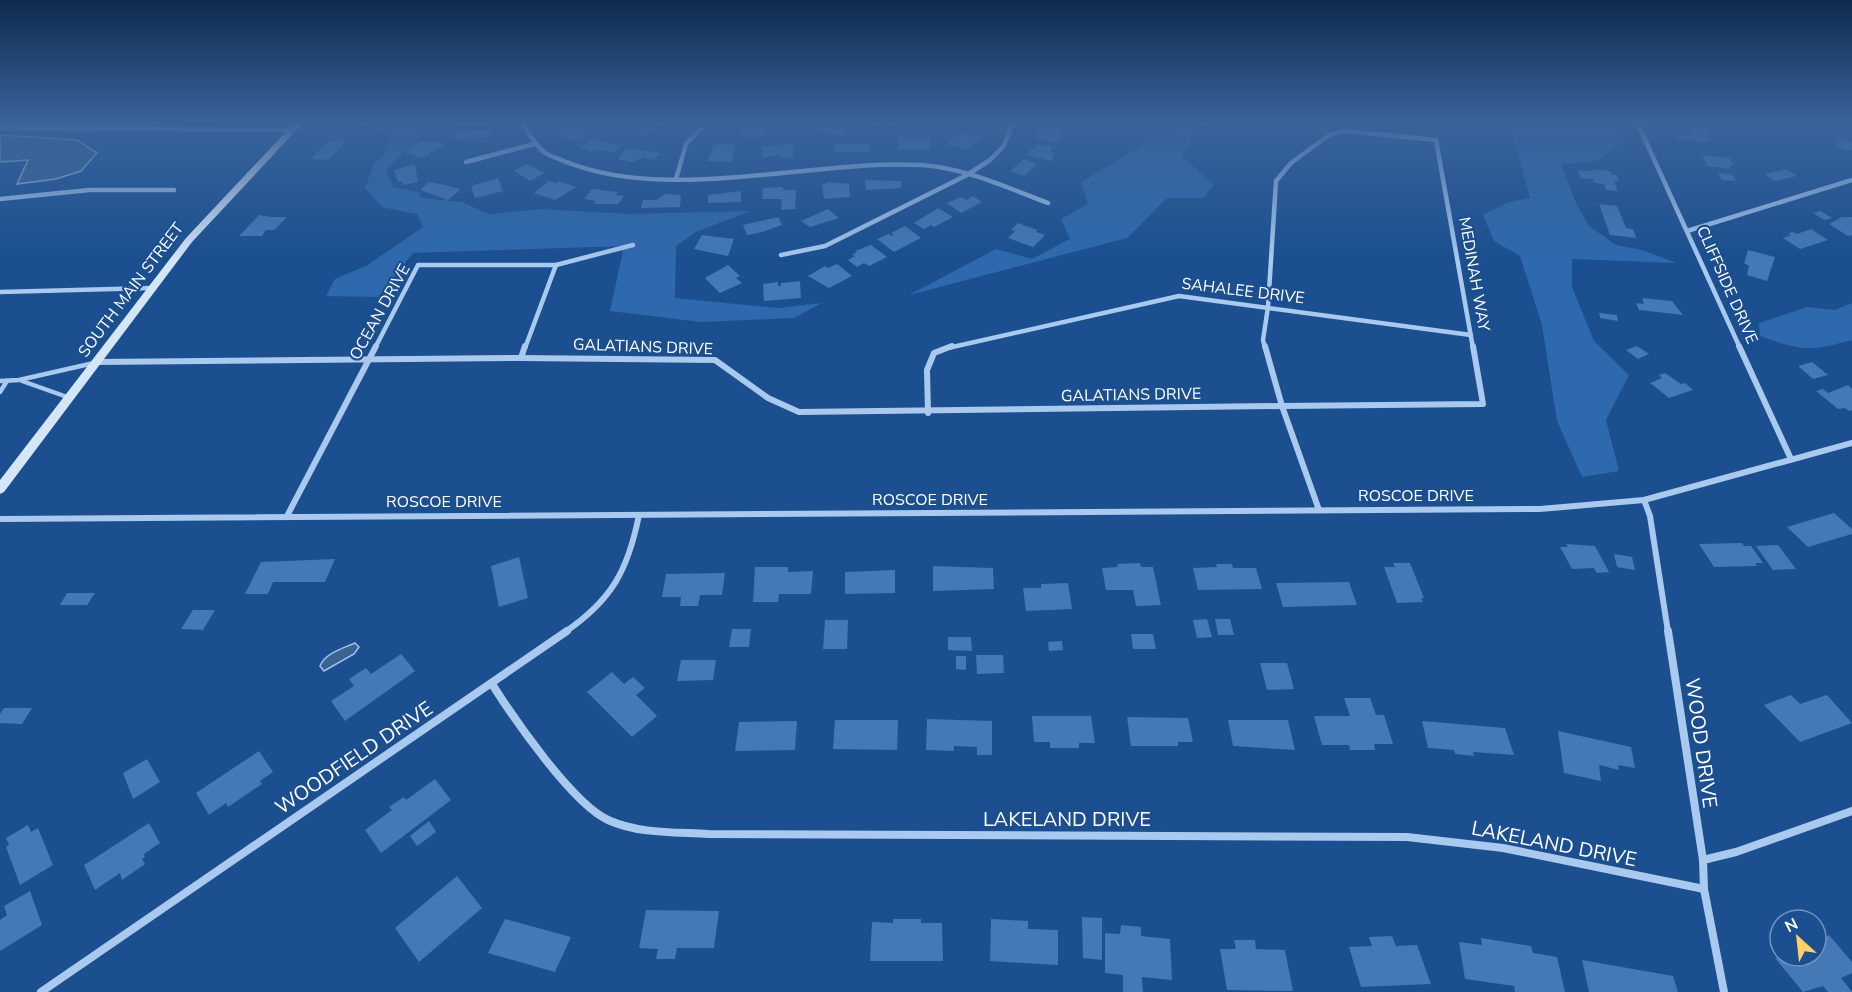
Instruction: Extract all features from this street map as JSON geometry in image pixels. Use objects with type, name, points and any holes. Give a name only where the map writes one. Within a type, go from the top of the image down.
[{"type":"main road","name":"SOUTH MAIN STREET","points":[[0,489],[152,288],[225,200],[255,168]]},
{"type":"street","points":[[578,168],[605,176],[676,179],[838,168]]},
{"type":"street","points":[[676,179],[679,168]]},
{"type":"street","points":[[940,168],[967,174],[1048,203]]},
{"type":"street","points":[[781,255],[825,246],[977,168]]},
{"type":"street","name":"MEDINAH WAY","points":[[1287,168],[1276,181],[1269,307],[1263,340],[1282,406],[1319,510]]},
{"type":"street","name":"MEDINAH WAY","points":[[1282,406],[1484,404],[1441,168]]},
{"type":"street","name":"CLIFFSIDE DRIVE","points":[[1658,168],[1791,459]]},
{"type":"street","points":[[1687,231],[1852,180]]},
{"type":"street","points":[[0,199],[89,190],[174,190]]},
{"type":"street","points":[[521,358],[556,265],[633,245]]},
{"type":"street","name":"OCEAN DRIVE","points":[[287,516],[418,265],[556,265]]},
{"type":"street","points":[[0,292],[152,288]]},
{"type":"street","name":"SAHALEE DRIVE","points":[[928,412],[927,370],[934,353],[952,346],[1179,296],[1471,335]]},
{"type":"street","name":"GALATIANS DRIVE","points":[[97,362],[521,358],[715,360],[728,367],[768,398],[799,412],[1282,406]]},
{"type":"street","name":"ROSCOE DRIVE","points":[[0,519],[1540,509],[1644,500],[1852,443]]},
{"type":"street","name":"WOOD DRIVE","points":[[1644,500],[1650,516],[1660,577],[1703,860],[1704,888],[1724,992]]},
{"type":"street","name":"WOODFIELD DRIVE","points":[[41,992],[586,618],[607,598],[628,564],[639,515]]},
{"type":"street","name":"LAKELAND DRIVE","points":[[492,684],[508,709],[585,805],[611,823],[632,830],[708,834],[1407,837],[1503,848],[1674,885],[1704,888]]},
{"type":"street","points":[[1703,860],[1736,852],[1852,811]]},
{"type":"lane","points":[[0,381],[19,380],[97,362]]},
{"type":"lane","points":[[19,380],[56,390],[70,398]]},
{"type":"lane","points":[[0,392],[7,381]]},
{"type":"shaded area","points":[[24,168],[83,168],[56,179],[17,184]]},
{"type":"shaded area","points":[[372,168],[389,168],[386,171],[393,187],[419,192],[421,198],[462,202],[489,214],[540,209],[629,214],[750,211],[696,232],[676,246],[675,298],[778,308],[822,303],[794,318],[701,322],[610,311],[624,246],[413,253],[378,297],[326,296],[335,279],[366,266],[423,227],[417,214],[382,207],[365,188]]},
{"type":"shaded area","points":[[1104,168],[1195,168],[1214,184],[1203,198],[1167,198],[1127,238],[909,295],[996,249],[1032,259],[1070,239],[1061,219],[1088,204],[1081,182]]},
{"type":"shaded area","points":[[1522,168],[1563,168],[1576,203],[1589,226],[1616,245],[1642,250],[1677,263],[1572,259],[1572,287],[1594,341],[1629,375],[1606,420],[1619,471],[1582,477],[1557,421],[1542,325],[1520,256],[1494,241],[1483,215],[1506,203],[1530,198]]},
{"type":"shaded area","points":[[1852,303],[1852,340],[1825,347],[1806,348],[1786,345],[1760,336],[1759,323],[1807,307],[1835,310]]},
{"type":"shaded area","points":[[355,643],[359,647],[354,654],[324,671],[320,666],[330,654]]},
{"type":"building","points":[[416,168],[418,182],[403,185],[402,181],[398,182],[394,170]]},
{"type":"building","points":[[519,168],[535,168],[544,173],[530,181],[514,171]]},
{"type":"building","points":[[1013,168],[1032,168],[1024,176],[1010,171]]},
{"type":"building","points":[[1593,169],[1610,171],[1612,175],[1616,175],[1619,181],[1614,181],[1618,191],[1606,190],[1604,184],[1595,183],[1593,179],[1581,178],[1578,170],[1594,171]]},
{"type":"building","points":[[1786,169],[1797,176],[1774,181],[1765,174]]},
{"type":"building","points":[[1718,173],[1732,174],[1736,181],[1722,180]]},
{"type":"building","points":[[498,178],[503,191],[475,198],[471,186]]},
{"type":"building","points":[[865,180],[901,181],[901,188],[866,190]]},
{"type":"building","points":[[549,181],[556,183],[559,181],[576,187],[555,200],[534,193]]},
{"type":"building","points":[[429,182],[461,189],[448,200],[420,190]]},
{"type":"building","points":[[830,182],[849,184],[850,197],[824,199],[822,184]]},
{"type":"building","points":[[783,187],[783,190],[796,190],[795,209],[781,210],[782,199],[762,199],[763,188]]},
{"type":"building","points":[[592,189],[618,192],[616,195],[624,196],[618,204],[593,204],[596,201],[584,199]]},
{"type":"building","points":[[741,191],[741,202],[708,203],[708,195]]},
{"type":"building","points":[[665,194],[681,195],[680,207],[641,208],[643,200],[656,200]]},
{"type":"building","points":[[973,196],[982,202],[961,213],[947,203],[961,197],[966,200]]},
{"type":"building","points":[[1599,204],[1617,206],[1626,228],[1633,229],[1636,238],[1610,235]]},
{"type":"building","points":[[938,208],[953,217],[934,227],[931,225],[924,229],[914,223]]},
{"type":"building","points":[[828,209],[839,218],[810,227],[801,221]]},
{"type":"building","points":[[1821,211],[1832,218],[1824,220],[1813,213]]},
{"type":"building","points":[[259,215],[287,217],[274,230],[266,230],[262,236],[239,236]]},
{"type":"building","points":[[778,217],[782,225],[762,232],[747,235],[743,225]]},
{"type":"building","points":[[1842,217],[1852,217],[1852,235],[1848,236],[1829,224]]},
{"type":"building","points":[[1018,223],[1045,235],[1033,247],[1008,238],[1015,231],[1011,230]]},
{"type":"building","points":[[905,226],[921,238],[894,252],[877,239],[889,234],[892,236],[894,235],[891,233]]},
{"type":"building","points":[[1811,229],[1828,240],[1800,249],[1783,238],[1791,235],[1788,233],[1797,234]]},
{"type":"building","points":[[702,235],[734,239],[728,256],[694,249]]},
{"type":"building","points":[[871,245],[887,257],[869,266],[864,263],[857,267],[848,260],[855,256],[852,255],[857,252],[855,251]]},
{"type":"building","points":[[1748,250],[1775,257],[1767,281],[1747,275],[1749,266],[1744,263]]},
{"type":"building","points":[[837,264],[852,276],[829,288],[808,276],[825,266],[828,268]]},
{"type":"building","points":[[728,265],[740,276],[736,278],[742,283],[720,293],[705,278]]},
{"type":"building","points":[[800,281],[801,298],[764,301],[763,284],[778,282],[778,286],[781,286],[781,283]]},
{"type":"building","points":[[1642,298],[1672,301],[1683,315],[1639,310],[1636,303],[1644,304]]},
{"type":"building","points":[[1599,313],[1617,315],[1618,321],[1600,318]]},
{"type":"building","points":[[1637,346],[1649,354],[1638,359],[1626,350]]},
{"type":"building","points":[[1812,362],[1828,375],[1813,379],[1798,366]]},
{"type":"building","points":[[1665,373],[1681,384],[1685,383],[1693,390],[1669,398],[1650,383],[1662,378],[1659,375]]},
{"type":"building","points":[[1848,385],[1852,389],[1852,410],[1849,411],[1845,408],[1838,409],[1816,391],[1823,389],[1828,393]]},
{"type":"building","points":[[1834,513],[1852,529],[1852,534],[1808,547],[1787,527]]},
{"type":"building","points":[[1742,543],[1744,546],[1751,546],[1763,563],[1755,563],[1757,566],[1714,567],[1699,544]]},
{"type":"building","points":[[1566,544],[1595,546],[1609,572],[1597,573],[1594,568],[1572,569],[1560,547],[1568,547]]},
{"type":"building","points":[[1778,545],[1796,569],[1773,570],[1756,546]]},
{"type":"building","points":[[1614,554],[1632,557],[1635,570],[1617,567]]},
{"type":"building","points":[[519,557],[528,598],[499,607],[491,566]]},
{"type":"building","points":[[335,559],[325,582],[273,582],[268,594],[245,594],[261,562]]},
{"type":"building","points":[[1140,563],[1141,567],[1153,567],[1161,605],[1136,606],[1133,590],[1106,590],[1102,568],[1118,567],[1117,564]]},
{"type":"building","points":[[1393,563],[1410,563],[1424,598],[1421,598],[1423,602],[1397,603],[1384,567],[1395,567]]},
{"type":"building","points":[[1216,564],[1232,564],[1233,568],[1256,568],[1262,589],[1198,590],[1193,568],[1217,567]]},
{"type":"building","points":[[933,566],[993,568],[994,589],[933,591]]},
{"type":"building","points":[[755,567],[788,567],[788,572],[813,571],[811,594],[779,594],[778,602],[753,602]]},
{"type":"building","points":[[895,570],[895,593],[845,594],[845,572]]},
{"type":"building","points":[[725,573],[722,595],[700,595],[698,606],[680,606],[681,597],[662,597],[666,574]]},
{"type":"building","points":[[1349,582],[1357,605],[1283,607],[1276,583]]},
{"type":"building","points":[[1068,583],[1072,609],[1026,611],[1023,588],[1041,588],[1041,584]]},
{"type":"building","points":[[67,593],[95,593],[87,605],[60,605]]},
{"type":"building","points":[[193,610],[215,610],[203,630],[181,629]]},
{"type":"building","points":[[1207,619],[1212,637],[1197,638],[1193,620]]},
{"type":"building","points":[[1215,619],[1230,619],[1234,635],[1218,635]]},
{"type":"building","points":[[825,620],[848,620],[847,649],[823,649]]},
{"type":"building","points":[[732,629],[751,629],[749,647],[729,647]]},
{"type":"building","points":[[1131,634],[1153,634],[1156,649],[1133,649]]},
{"type":"building","points":[[948,637],[971,637],[972,651],[948,650]]},
{"type":"building","points":[[1062,641],[1063,650],[1049,651],[1048,642]]},
{"type":"building","points":[[401,654],[415,671],[345,721],[331,701],[354,686],[349,679],[366,668],[371,674]]},
{"type":"building","points":[[976,655],[1003,655],[1004,673],[977,674]]},
{"type":"building","points":[[956,656],[966,656],[966,670],[956,669]]},
{"type":"building","points":[[681,660],[716,660],[713,680],[677,681]]},
{"type":"building","points":[[1260,663],[1287,663],[1294,689],[1267,690]]},
{"type":"building","points":[[612,672],[624,684],[633,677],[645,688],[636,695],[657,716],[632,737],[587,692]]},
{"type":"building","points":[[1791,695],[1800,704],[1827,695],[1852,723],[1800,742],[1764,705]]},
{"type":"building","points":[[1344,698],[1370,698],[1376,715],[1384,715],[1393,744],[1374,744],[1375,750],[1350,750],[1349,745],[1322,745],[1314,716],[1350,716]]},
{"type":"building","points":[[4,708],[32,708],[22,724],[0,723],[0,714]]},
{"type":"building","points":[[1032,716],[1091,716],[1095,743],[1079,743],[1079,748],[1050,748],[1050,742],[1034,742]]},
{"type":"building","points":[[1127,717],[1188,718],[1193,742],[1178,742],[1178,746],[1131,746]]},
{"type":"building","points":[[927,719],[992,721],[992,755],[977,755],[977,747],[954,746],[954,751],[926,750]]},
{"type":"building","points":[[835,720],[898,720],[897,750],[833,749]]},
{"type":"building","points":[[1228,720],[1288,720],[1295,750],[1233,746]]},
{"type":"building","points":[[797,721],[795,750],[735,751],[739,722]]},
{"type":"building","points":[[1422,721],[1505,728],[1514,755],[1473,752],[1474,756],[1455,754],[1454,750],[1428,748]]},
{"type":"building","points":[[1558,731],[1631,747],[1635,768],[1618,765],[1619,770],[1599,765],[1601,781],[1564,773]]},
{"type":"building","points":[[259,751],[273,772],[260,781],[262,784],[228,807],[226,803],[209,815],[196,793]]},
{"type":"building","points":[[147,759],[160,782],[133,799],[123,773]]},
{"type":"building","points":[[435,779],[451,800],[381,853],[365,830],[392,810],[389,807],[404,797],[406,800]]},
{"type":"building","points":[[429,821],[436,832],[417,846],[410,836]]},
{"type":"building","points":[[149,823],[160,843],[144,854],[145,857],[142,859],[145,864],[122,880],[120,873],[95,890],[84,865]]},
{"type":"building","points":[[28,825],[31,832],[38,828],[53,865],[20,885],[6,847],[9,845],[6,838]]},
{"type":"building","points":[[457,876],[482,908],[419,962],[395,928]]},
{"type":"building","points":[[30,891],[42,925],[0,951],[0,920],[7,915],[4,906]]},
{"type":"building","points":[[646,910],[719,911],[714,948],[677,948],[675,959],[656,959],[658,949],[639,948]]},
{"type":"building","points":[[1082,917],[1102,918],[1102,960],[1083,958]]},
{"type":"building","points":[[505,919],[571,937],[555,972],[488,953]]},
{"type":"building","points":[[893,919],[921,919],[921,923],[942,923],[943,961],[870,961],[872,922],[893,923]]},
{"type":"building","points":[[991,919],[1028,921],[1028,929],[1058,930],[1058,965],[990,961]]},
{"type":"building","points":[[1121,925],[1141,927],[1141,936],[1170,939],[1172,980],[1142,977],[1143,992],[1123,992],[1123,975],[1105,973],[1105,933],[1120,934]]},
{"type":"building","points":[[1828,935],[1852,962],[1852,973],[1841,978],[1852,992],[1828,992],[1823,986],[1803,992],[1783,968],[1828,968]]},
{"type":"building","points":[[1392,936],[1396,946],[1417,945],[1431,984],[1361,987],[1349,947],[1372,946],[1369,937]]},
{"type":"building","points":[[1481,938],[1531,946],[1533,953],[1557,957],[1565,992],[1515,992],[1514,986],[1465,979],[1459,942],[1482,945]]},
{"type":"building","points":[[1234,940],[1255,940],[1256,949],[1285,950],[1293,991],[1227,990],[1220,949],[1236,949]]},
{"type":"building","points":[[1582,960],[1673,976],[1678,992],[1589,992]]}]
